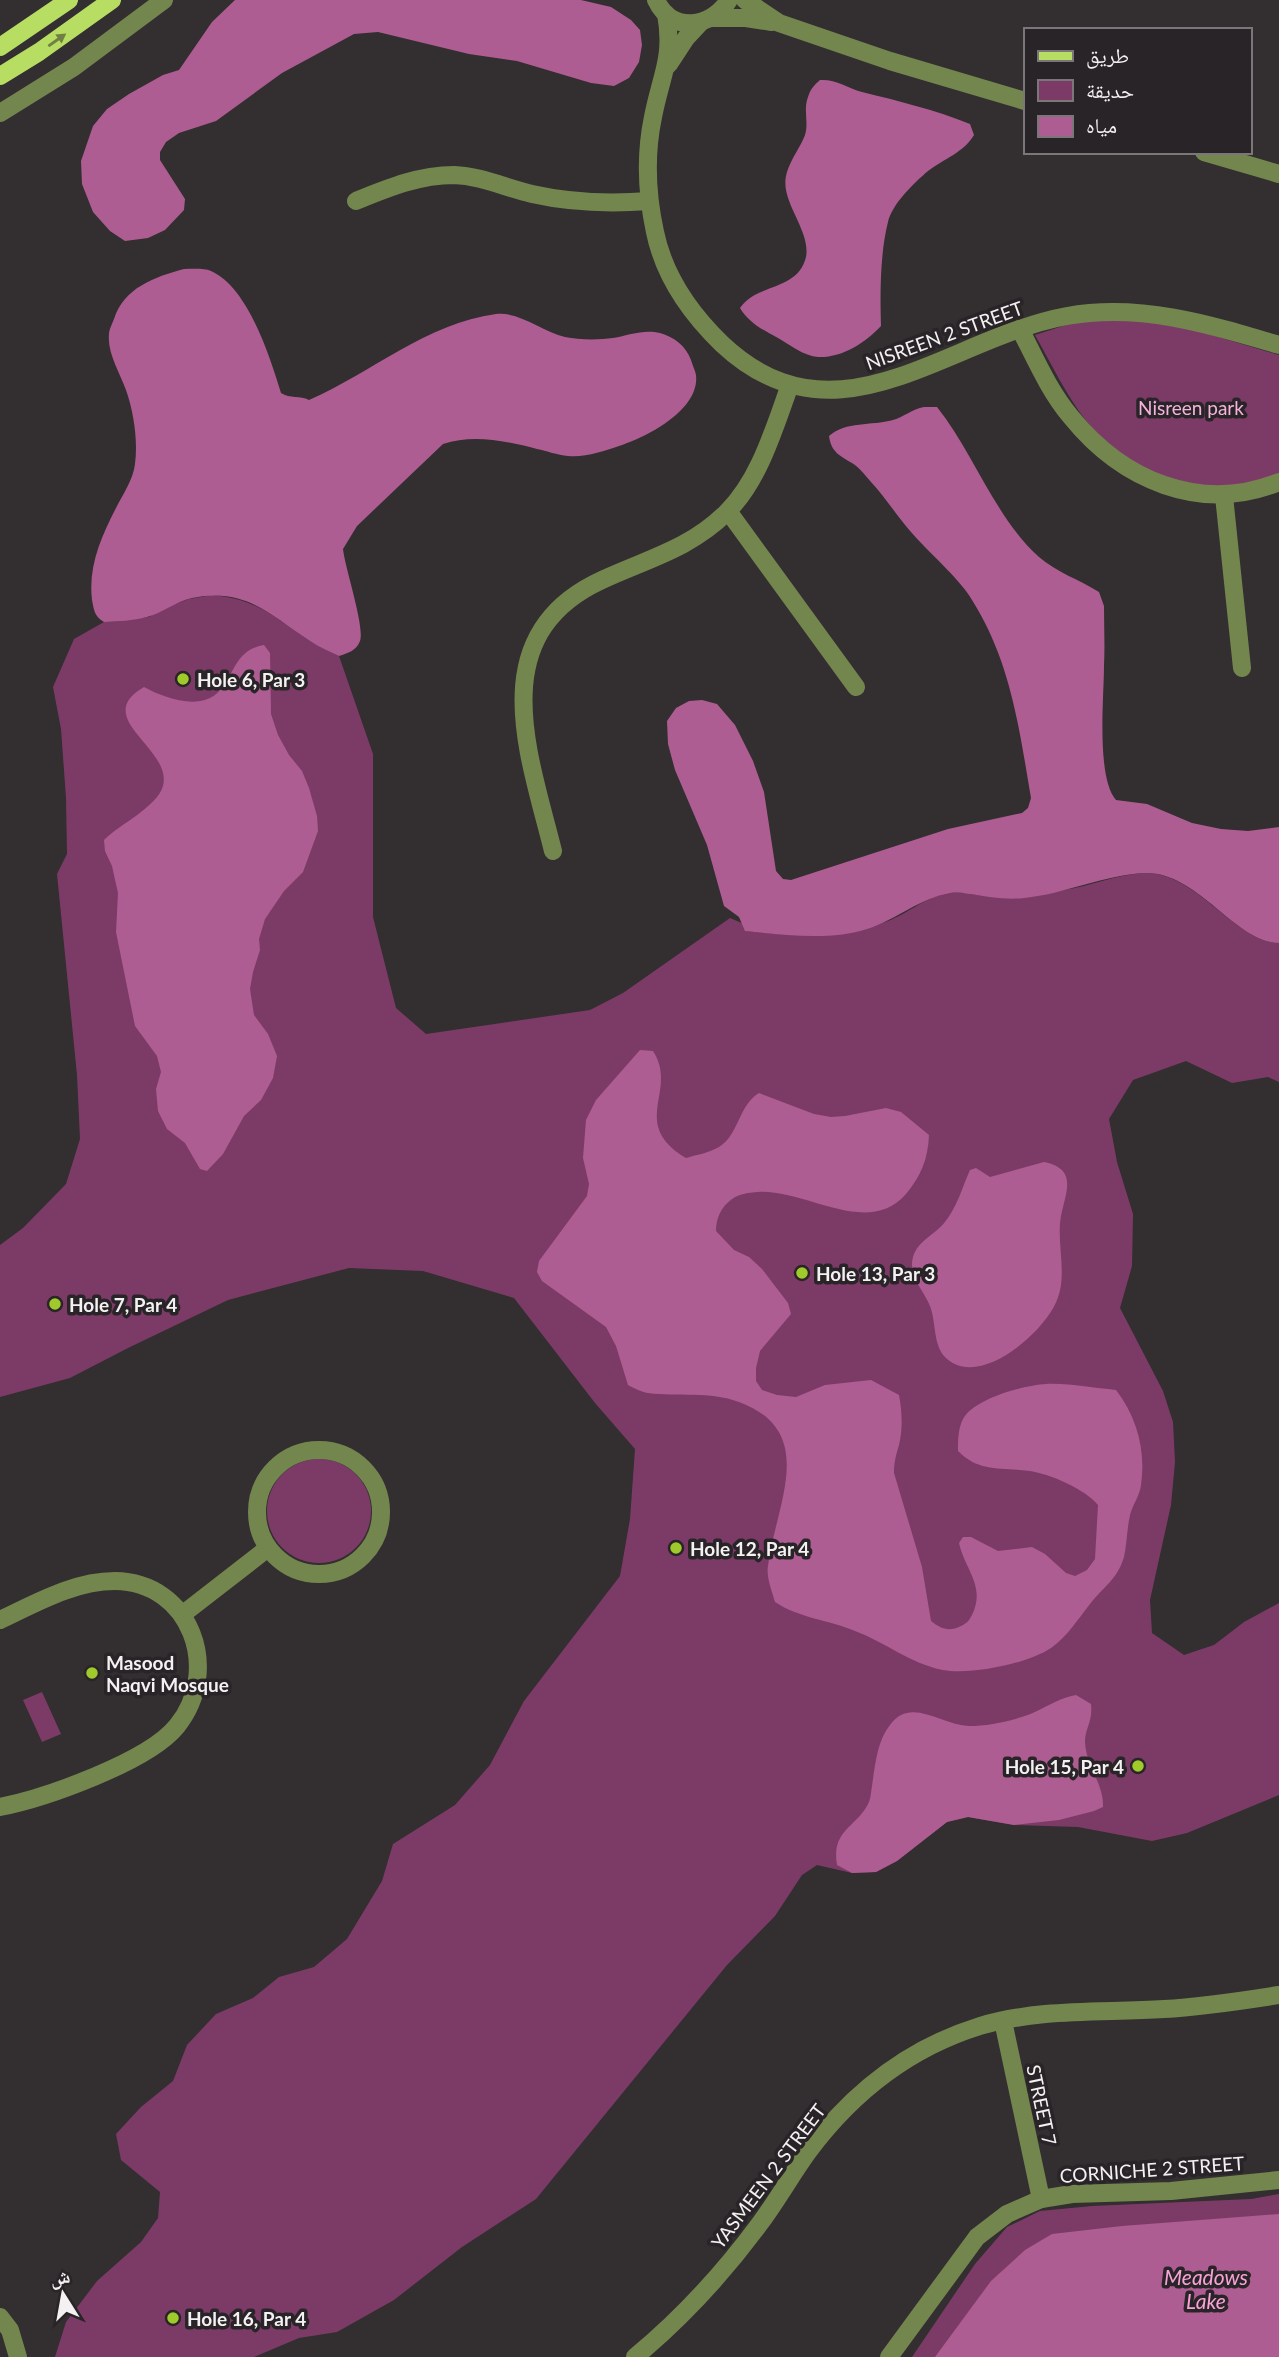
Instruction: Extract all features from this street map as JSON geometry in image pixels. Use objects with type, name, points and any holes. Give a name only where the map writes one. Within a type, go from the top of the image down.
[{"type":"main road","points":[[0,47],[69,0]]},
{"type":"main road","points":[[0,76],[40,52],[112,0]]},
{"type":"street","points":[[0,113],[74,67],[164,0]]},
{"type":"street","name":"NISREEN 2 STREET","points":[[667,67],[686,38],[723,10],[729,0]]},
{"type":"street","points":[[745,0],[779,23]]},
{"type":"street","points":[[661,7],[675,20],[687,23],[746,18],[779,23],[890,61],[1024,101]]},
{"type":"street","name":"NISREEN 2 STREET","points":[[661,7],[669,41],[667,67],[652,119],[648,146],[649,201],[655,235],[666,268],[689,308],[703,326],[729,350],[758,370],[790,385],[822,390],[853,389],[885,383],[1020,329],[1068,316],[1105,312],[1142,312],[1214,325],[1279,345]]},
{"type":"street","points":[[1212,154],[1279,174]]},
{"type":"street","points":[[356,201],[412,180],[456,175],[478,178],[558,200],[598,203],[649,201]]},
{"type":"street","points":[[1020,329],[1069,415],[1092,442],[1121,464],[1153,481],[1187,492],[1224,496],[1257,491],[1279,482]]},
{"type":"street","points":[[553,851],[523,724],[524,677],[540,634],[552,616],[584,589],[669,553],[700,535],[728,511],[758,467],[790,385]]},
{"type":"street","points":[[1224,496],[1242,668]]},
{"type":"street","points":[[728,511],[856,687]]},
{"type":"street","points":[[326,1450],[345,1456],[362,1467],[374,1484],[381,1503],[380,1524],[373,1543],[360,1559],[342,1569],[322,1574],[302,1572],[283,1563],[268,1548],[259,1530],[256,1510],[260,1490],[271,1472],[286,1459],[305,1451],[326,1450]]},
{"type":"street","points":[[183,1614],[268,1548]]},
{"type":"street","points":[[0,1620],[70,1589],[94,1582],[118,1581],[143,1587],[165,1598],[183,1614],[196,1642],[198,1672],[192,1701],[177,1727],[153,1746],[122,1764],[55,1791],[0,1807]]},
{"type":"street","name":"YASMEEN 2 STREET","points":[[635,2357],[677,2319],[735,2255],[835,2118],[866,2088],[901,2062],[939,2041],[1003,2021],[1082,2011],[1162,2009],[1230,2003],[1279,1995]]},
{"type":"street","name":"STREET 7","points":[[1003,2021],[1041,2199]]},
{"type":"street","name":"CORNICHE 2 STREET","points":[[889,2357],[977,2237],[1007,2214],[1041,2199],[1072,2194],[1185,2190],[1279,2180]]},
{"type":"street","points":[[0,2317],[10,2330],[18,2357]]},
{"type":"green space","name":"Nisreen park","points":[[1102,320],[1144,321],[1185,327],[1279,355],[1279,473],[1234,485],[1208,486],[1188,483],[1150,471],[1115,450],[1079,412],[1035,335],[1069,324]]},
{"type":"green space","points":[[212,595],[253,605],[339,656],[373,754],[373,917],[396,1008],[426,1034],[590,1010],[623,993],[730,918],[744,924],[746,931],[781,934],[835,933],[888,921],[934,897],[950,892],[1015,896],[1145,873],[1164,876],[1182,884],[1247,932],[1263,940],[1279,943],[1279,1082],[1268,1077],[1232,1083],[1186,1061],[1133,1080],[1109,1119],[1117,1162],[1133,1214],[1132,1266],[1120,1308],[1163,1391],[1173,1422],[1175,1462],[1171,1505],[1150,1600],[1152,1633],[1184,1655],[1214,1645],[1244,1622],[1279,1603],[1279,1795],[1187,1833],[1152,1841],[1078,1827],[1014,1825],[968,1817],[947,1822],[897,1861],[876,1872],[852,1873],[817,1865],[802,1875],[775,1916],[727,1965],[536,2199],[462,2247],[394,2300],[337,2332],[299,2338],[254,2357],[55,2357],[66,2322],[97,2281],[141,2242],[158,2218],[160,2192],[121,2160],[116,2134],[141,2107],[173,2081],[187,2045],[216,2014],[253,1998],[279,1977],[314,1967],[347,1939],[382,1881],[393,1844],[455,1805],[490,1765],[524,1701],[620,1576],[630,1519],[635,1449],[595,1403],[514,1298],[423,1271],[349,1268],[228,1300],[70,1378],[0,1397],[0,1245],[23,1228],[66,1184],[80,1139],[77,1075],[57,874],[67,854],[66,798],[61,729],[53,687],[74,639],[104,622],[149,617],[166,607]]},
{"type":"green space","points":[[319,1459],[339,1463],[356,1474],[367,1491],[371,1511],[367,1531],[356,1548],[339,1559],[319,1563],[299,1559],[282,1548],[271,1531],[267,1511],[271,1491],[282,1474],[299,1463]]},
{"type":"green space","points":[[42,1692],[61,1734],[42,1742],[23,1700]]},
{"type":"green space","name":"Meadows Lake","points":[[1279,2194],[1279,2357],[912,2357],[975,2264],[1007,2227],[1040,2211],[1251,2199]]},
{"type":"water","points":[[235,0],[581,0],[611,7],[631,20],[640,30],[642,45],[639,62],[629,78],[614,86],[591,83],[517,61],[469,54],[378,32],[354,34],[282,73],[216,121],[179,133],[166,142],[160,152],[160,160],[185,199],[184,210],[165,230],[148,238],[125,241],[110,231],[93,212],[82,184],[81,161],[93,126],[107,109],[129,94],[163,75],[179,70],[212,22]]},
{"type":"water","points":[[820,80],[836,82],[957,119],[970,124],[974,135],[959,151],[916,182],[890,215],[882,260],[881,326],[852,348],[827,357],[802,352],[762,329],[740,308],[756,294],[795,276],[806,257],[805,240],[788,198],[785,182],[788,168],[805,135],[809,94]]},
{"type":"water","points":[[184,269],[211,271],[224,279],[236,292],[256,324],[281,393],[288,396],[309,400],[446,327],[496,314],[513,316],[571,338],[607,339],[636,333],[660,333],[675,340],[686,350],[696,375],[695,388],[690,400],[681,410],[657,429],[631,442],[594,454],[564,455],[490,440],[466,439],[443,444],[357,526],[343,549],[361,634],[356,647],[346,654],[339,656],[324,649],[256,605],[227,596],[192,598],[147,617],[104,622],[96,615],[92,600],[94,564],[105,530],[132,476],[136,446],[131,408],[112,356],[110,331],[119,308],[133,292],[151,280]]},
{"type":"water","points":[[924,407],[937,407],[997,505],[1039,557],[1060,572],[1099,592],[1104,606],[1103,756],[1110,789],[1116,800],[1147,804],[1192,823],[1221,829],[1248,831],[1279,827],[1279,943],[1263,940],[1247,932],[1182,883],[1164,875],[1145,873],[1114,877],[1024,898],[950,893],[928,899],[878,925],[838,935],[807,936],[745,931],[739,917],[724,906],[707,845],[675,770],[668,744],[667,721],[676,708],[689,701],[702,700],[717,704],[735,725],[753,761],[764,792],[776,871],[783,879],[791,880],[948,829],[1022,813],[1028,808],[1031,798],[1012,696],[1005,671],[985,623],[959,583],[911,532],[862,471],[837,453],[830,441],[829,436],[843,428],[893,420]]},
{"type":"water","points":[[264,645],[270,653],[271,714],[278,735],[302,771],[309,788],[318,831],[303,872],[284,891],[265,919],[259,939],[260,950],[250,989],[254,1015],[268,1034],[277,1056],[273,1078],[261,1100],[244,1116],[223,1154],[207,1171],[200,1169],[185,1143],[167,1129],[158,1111],[156,1089],[161,1072],[157,1056],[135,1026],[116,932],[118,893],[104,840],[154,801],[163,786],[163,772],[157,759],[129,722],[126,710],[130,699],[144,687],[183,701],[193,702],[212,697],[220,690],[242,656]]},
{"type":"water","points":[[640,1050],[653,1051],[660,1066],[657,1119],[660,1132],[669,1145],[686,1158],[711,1151],[726,1142],[747,1105],[759,1093],[814,1114],[831,1117],[886,1108],[901,1112],[929,1135],[920,1174],[906,1194],[890,1206],[873,1212],[855,1212],[777,1193],[748,1193],[735,1197],[722,1209],[716,1231],[734,1250],[749,1257],[762,1269],[788,1303],[791,1314],[760,1351],[756,1381],[762,1390],[796,1397],[825,1385],[871,1380],[899,1395],[902,1426],[894,1473],[922,1567],[931,1621],[935,1624],[942,1628],[957,1628],[970,1619],[976,1605],[976,1587],[959,1543],[963,1537],[971,1537],[998,1551],[1032,1547],[1045,1554],[1066,1573],[1075,1576],[1087,1570],[1095,1559],[1098,1505],[1076,1488],[1047,1475],[983,1466],[966,1458],[958,1451],[963,1419],[988,1399],[1025,1387],[1046,1384],[1116,1390],[1129,1411],[1141,1447],[1140,1489],[1130,1515],[1121,1565],[1114,1577],[1057,1644],[1041,1654],[999,1667],[968,1671],[943,1670],[920,1663],[855,1631],[794,1612],[775,1602],[768,1570],[786,1473],[786,1451],[779,1432],[764,1415],[739,1402],[705,1395],[648,1393],[628,1385],[616,1346],[606,1327],[542,1281],[537,1272],[539,1261],[587,1196],[589,1184],[583,1158],[586,1120],[596,1100]]},
{"type":"water","points":[[1044,1162],[1062,1170],[1067,1182],[1060,1227],[1062,1279],[1057,1300],[1039,1327],[1008,1354],[991,1363],[974,1367],[958,1365],[940,1351],[930,1306],[913,1270],[915,1251],[949,1216],[970,1170],[976,1168],[990,1177]]},
{"type":"water","points":[[1076,1695],[1091,1704],[1086,1751],[1101,1791],[1103,1807],[1059,1820],[1014,1825],[968,1817],[947,1822],[897,1861],[876,1872],[852,1873],[837,1865],[836,1853],[841,1836],[869,1802],[879,1746],[886,1731],[898,1717],[917,1713],[959,1725],[986,1725],[1021,1717]]},
{"type":"water","name":"Meadows Lake","points":[[1279,2214],[1279,2357],[935,2357],[991,2281],[1025,2250],[1052,2234]]},
{"type":"place","name":"Hole 6, Par 3","points":[[183,679]]},
{"type":"place","name":"Hole 13, Par 3","points":[[802,1273]]},
{"type":"place","name":"Hole 7, Par 4","points":[[55,1304]]},
{"type":"place","name":"Hole 12, Par 4","points":[[676,1548]]},
{"type":"place","name":"Masood Naqvi Mosque","points":[[92,1673]]},
{"type":"place","name":"Hole 15, Par 4","points":[[1138,1766]]},
{"type":"place","name":"Hole 16, Par 4","points":[[173,2318]]}]
